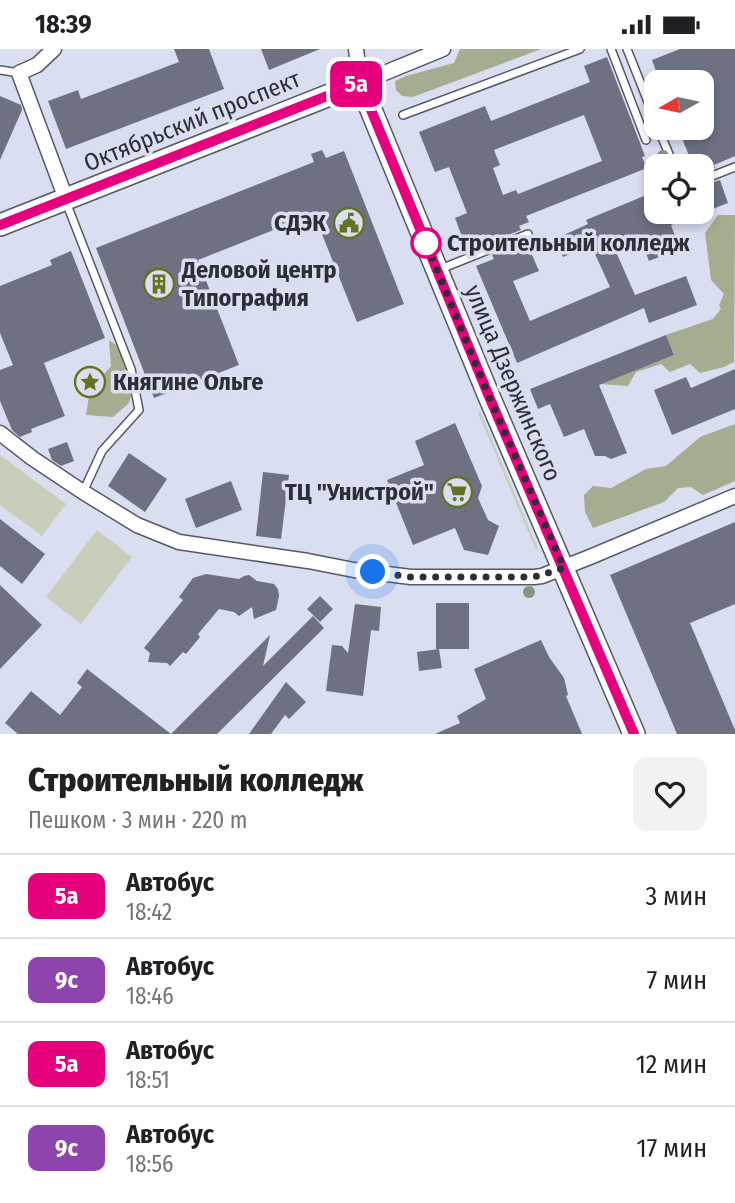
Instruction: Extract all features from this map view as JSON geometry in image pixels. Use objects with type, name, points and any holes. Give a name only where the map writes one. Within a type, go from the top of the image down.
[{"type":"main road","name":"Октябрьский проспект","points":[[0,225],[360,83]]},
{"type":"main road","name":"улица Дзержинского","points":[[360,83],[488,394],[634,734]]},
{"type":"street","points":[[54,49],[37,65],[19,73],[66,199]]},
{"type":"street","name":"улица Дзержинского","points":[[356,49],[360,83]]},
{"type":"street","name":"Октябрьский проспект","points":[[360,83],[443,49]]},
{"type":"street","points":[[0,433],[32,458],[136,525],[179,542],[411,577],[534,577],[564,568],[735,496]]},
{"type":"lane","points":[[403,115],[580,49]]},
{"type":"lane","points":[[611,49],[644,135]]},
{"type":"lane","points":[[627,49],[644,92]]},
{"type":"lane","points":[[0,70],[19,73]]},
{"type":"lane","points":[[714,175],[735,167]]},
{"type":"lane","points":[[66,199],[131,369],[139,410],[102,451],[83,492]]},
{"type":"lane","points":[[437,271],[528,233]]},
{"type":"green space","points":[[460,49],[541,49],[413,97],[402,96],[396,90],[395,81],[454,63]]},
{"type":"green space","points":[[718,215],[735,215],[734,362],[700,373],[690,364],[670,372],[661,364],[636,372],[628,386],[600,384],[674,355],[666,335],[713,319],[721,309],[719,305],[724,294],[711,280],[705,233]]},
{"type":"green space","points":[[109,340],[119,347],[129,371],[132,392],[129,403],[113,417],[86,415],[90,390],[111,366]]},
{"type":"green space","points":[[480,411],[538,549],[536,550],[478,413]]},
{"type":"green space","points":[[735,424],[735,481],[703,495],[691,487],[678,488],[664,502],[593,528],[585,512],[584,495],[593,486],[611,488],[646,469],[666,466],[700,437]]},
{"type":"green space","points":[[0,455],[66,504],[42,536],[0,505]]},
{"type":"green space","points":[[97,530],[132,557],[81,624],[46,597]]},
{"type":"building","points":[[174,49],[209,49],[224,89],[66,149],[48,101],[78,90],[81,99],[179,62]]},
{"type":"building","points":[[261,49],[320,49],[269,70]]},
{"type":"building","points":[[680,49],[735,49],[735,156],[714,165],[714,154],[688,154],[683,140],[714,140],[714,70],[656,70],[652,60]]},
{"type":"building","points":[[607,57],[644,154],[642,157],[644,169],[526,216],[529,222],[519,226],[521,230],[488,243],[484,234],[464,242],[455,218],[467,213],[449,167],[435,172],[419,132],[485,106],[491,121],[590,82],[584,66]],"holes":[[[584,115],[602,161],[518,194],[516,190],[503,195],[493,168],[500,165],[494,150]]]},
{"type":"building","points":[[0,96],[21,105],[22,110],[0,160]]},
{"type":"building","name":"Деловой центр Типография","points":[[322,150],[326,158],[344,151],[404,304],[357,322],[314,214],[198,260],[239,365],[154,398],[96,248],[314,162],[311,154]]},
{"type":"building","points":[[720,180],[728,203],[714,208],[714,182]]},
{"type":"building","points":[[644,196],[644,224],[674,224],[671,225],[680,249],[649,261],[638,234],[613,245],[635,295],[686,276],[697,305],[649,323],[644,308],[517,363],[476,266],[494,259],[492,255],[526,241],[539,271],[513,281],[530,321],[610,287],[591,245],[563,257],[555,239],[588,224],[586,220]]},
{"type":"building","points":[[71,251],[105,338],[44,363],[65,416],[31,429],[32,432],[20,437],[12,430],[0,401],[0,370],[13,365],[0,333],[0,286],[52,265],[50,260]]},
{"type":"building","points":[[666,335],[674,355],[599,385],[627,453],[611,459],[595,456],[584,429],[564,437],[550,404],[538,409],[530,389]]},
{"type":"building","points":[[735,369],[735,409],[672,435],[654,390],[686,377],[691,388]]},
{"type":"building","name":"ТЦ \"Унистрой\"","points":[[455,423],[482,486],[478,498],[488,520],[499,526],[488,555],[464,550],[455,528],[413,545],[387,480],[424,465],[415,441]]},
{"type":"building","points":[[67,442],[74,461],[61,466],[52,460],[48,449]]},
{"type":"building","points":[[129,453],[167,479],[145,512],[108,486]]},
{"type":"building","points":[[263,472],[289,475],[281,539],[256,536]]},
{"type":"building","points":[[231,481],[242,510],[196,528],[185,499]]},
{"type":"building","points":[[0,519],[45,554],[22,584],[0,566]]},
{"type":"building","points":[[735,522],[735,604],[690,623],[735,734],[677,734],[610,575]]},
{"type":"building","points":[[206,574],[239,579],[249,575],[257,581],[274,584],[279,596],[276,610],[254,619],[252,607],[239,616],[234,612],[219,609],[198,634],[200,637],[186,654],[183,652],[170,666],[167,663],[148,662],[150,653],[144,648],[183,600],[179,597],[193,578]]},
{"type":"building","points":[[0,585],[42,625],[0,669]]},
{"type":"building","points":[[320,596],[333,609],[320,622],[307,609]]},
{"type":"building","points":[[436,603],[469,603],[469,649],[436,649]]},
{"type":"building","points":[[355,604],[381,607],[379,631],[371,630],[363,696],[326,691],[332,645],[342,646],[348,653]]},
{"type":"building","points":[[313,616],[324,628],[217,734],[171,734],[270,635],[263,666]]},
{"type":"building","points":[[541,640],[564,678],[566,696],[582,734],[435,734],[460,723],[457,716],[486,699],[474,669]]},
{"type":"building","points":[[439,649],[442,668],[419,671],[417,652]]},
{"type":"building","points":[[87,669],[171,734],[18,734],[5,723],[31,691],[60,715],[82,687],[77,683]]},
{"type":"building","points":[[286,682],[306,702],[289,719],[285,715],[271,734],[249,734]]},
{"type":"bus line","name":"5а","points":[[0,225],[360,83],[488,394],[634,734]]},
{"type":"place","name":"СДЭК","points":[[349,223]]},
{"type":"place","name":"Строительный колледж","points":[[426,243]]},
{"type":"place","name":"Деловой центр Типография","points":[[159,284]]},
{"type":"place","name":"Княгине Ольге","points":[[90,382]]},
{"type":"place","name":"ТЦ \"Унистрой\"","points":[[457,492]]},
{"type":"route","points":[[373,572],[411,577],[534,577],[564,568],[426,243]]}]
